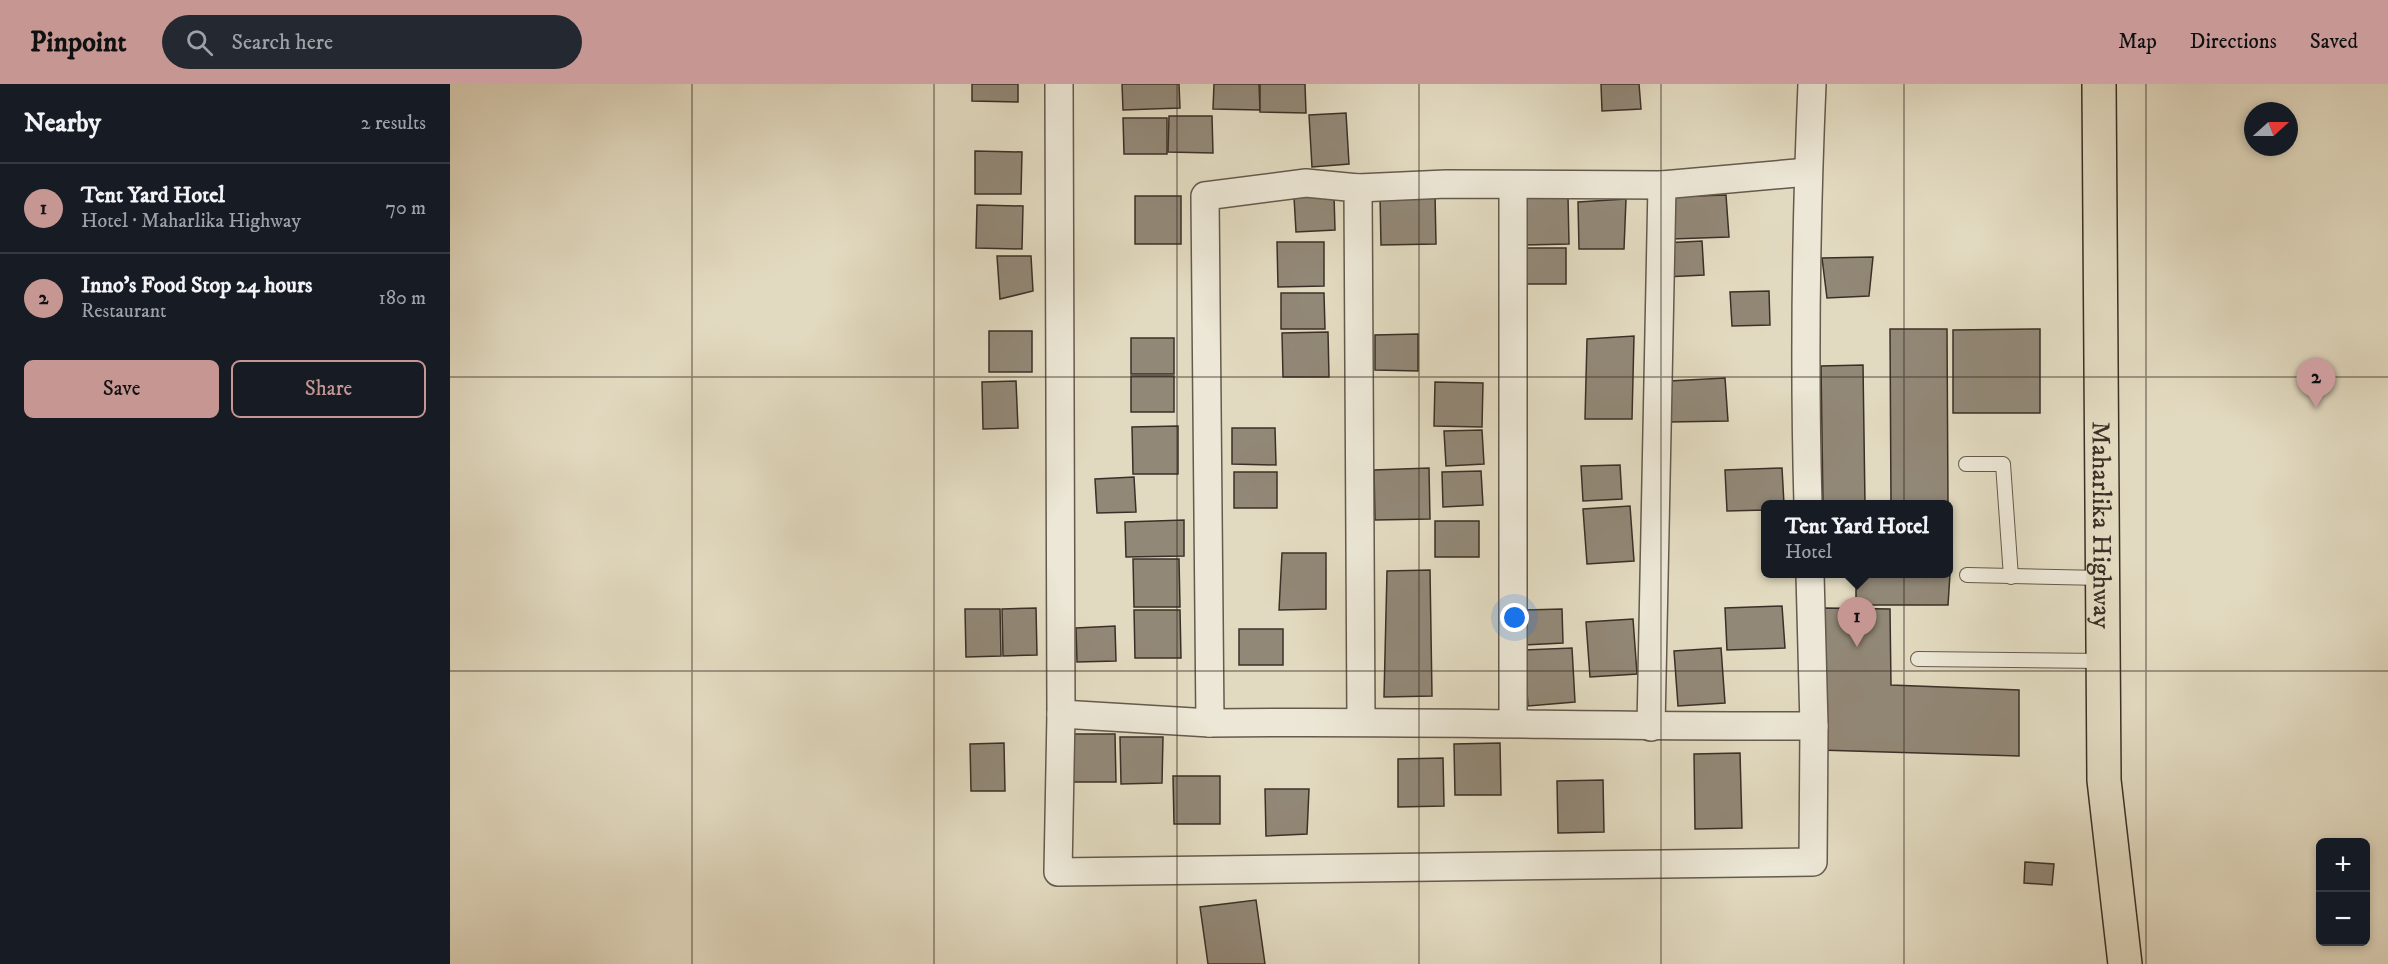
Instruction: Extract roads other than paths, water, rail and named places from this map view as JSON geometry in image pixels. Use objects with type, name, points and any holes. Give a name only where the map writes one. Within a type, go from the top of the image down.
[{"type":"highway","name":"Maharlika Highway","points":[[2099,84],[2104,780],[2125,964]]},
{"type":"street","points":[[1059,84],[1061,714],[1058,872],[1813,862],[1814,726],[1810,578]]},
{"type":"street","points":[[1808,500],[1806,431],[1808,172],[1812,84]]},
{"type":"street","points":[[1210,723],[1205,196],[1306,183],[1358,188],[1446,184],[1662,185],[1808,172]]},
{"type":"street","points":[[1513,185],[1513,723]]},
{"type":"street","points":[[1650,727],[1662,185]]},
{"type":"street","points":[[1358,188],[1361,721]]},
{"type":"street","points":[[1061,714],[1210,723],[1361,721],[1650,727],[1814,726]]},
{"type":"lane","points":[[1966,464],[2002,464],[2012,577]]},
{"type":"lane","points":[[1967,575],[2102,578]]},
{"type":"lane","points":[[1918,659],[2103,661]]},
{"type":"place","name":"Inno’s Food Stop 24 hours","points":[[2316,408]]},
{"type":"place","name":"Tent Yard Hotel","points":[[1857,647]]}]
